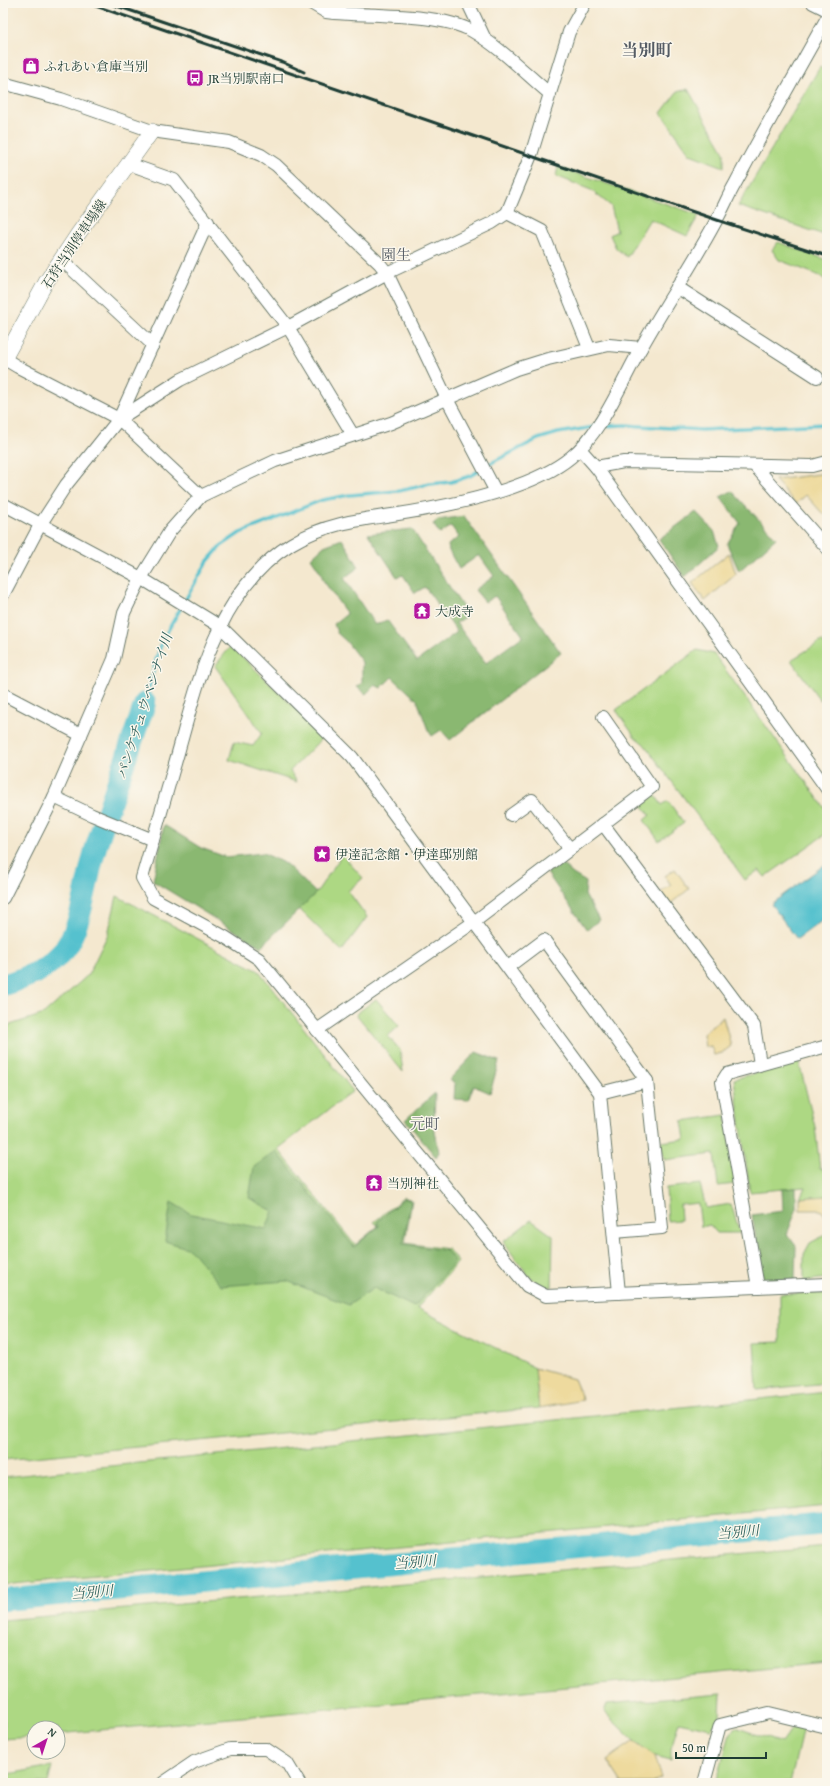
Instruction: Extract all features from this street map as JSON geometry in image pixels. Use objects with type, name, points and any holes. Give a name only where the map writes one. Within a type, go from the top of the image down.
[{"type":"main road","name":"石狩当別停車場線","points":[[3,359],[46,282],[61,259],[152,131]]},
{"type":"street","points":[[311,3],[326,12],[440,20],[471,30],[485,39],[550,94]]},
{"type":"street","points":[[468,3],[485,39]]},
{"type":"street","points":[[120,419],[180,380],[288,327],[387,273],[492,222],[507,213],[531,155],[569,32],[585,3]]},
{"type":"street","points":[[813,3],[827,10]]},
{"type":"street","points":[[827,18],[732,188],[717,220],[641,348],[612,401],[584,444],[558,467],[544,474],[496,492],[432,509],[339,524],[307,536],[291,544],[263,565],[233,605],[203,666],[142,878],[152,898],[225,937],[259,959],[527,1286],[546,1296],[827,1284]]},
{"type":"street","points":[[3,84],[61,99],[152,131],[228,142],[261,155],[276,165],[380,264],[387,273],[447,399],[496,492]]},
{"type":"street","points":[[129,164],[174,180],[288,327],[353,435]]},
{"type":"street","points":[[507,213],[542,231],[590,348]]},
{"type":"street","points":[[3,595],[40,525],[66,485],[120,419],[208,222]]},
{"type":"street","points":[[61,259],[153,345]]},
{"type":"street","points":[[677,287],[817,377]]},
{"type":"street","points":[[3,898],[54,797],[114,659],[124,613],[141,578],[170,531],[201,496],[275,461],[390,423],[516,369],[590,348],[609,345],[641,348]]},
{"type":"street","points":[[3,359],[120,419],[201,496]]},
{"type":"street","points":[[584,444],[596,467],[825,781]]},
{"type":"street","points":[[596,467],[624,462],[812,466],[827,462]]},
{"type":"street","points":[[754,465],[827,548]]},
{"type":"street","points":[[3,504],[173,596],[221,627],[352,757],[600,1093],[619,1293]]},
{"type":"street","points":[[3,694],[81,735]]},
{"type":"street","points":[[316,1030],[474,922],[652,787],[603,717]]},
{"type":"street","points":[[54,797],[92,815],[153,840]]},
{"type":"street","points":[[511,816],[532,800],[570,849]]},
{"type":"street","points":[[603,824],[754,1026],[760,1064]]},
{"type":"street","points":[[508,967],[544,940],[647,1081],[662,1228],[614,1232]]},
{"type":"street","points":[[758,1287],[722,1082],[727,1074],[827,1046]]},
{"type":"street","points":[[600,1093],[647,1081]]},
{"type":"street","points":[[704,1783],[720,1725],[769,1714],[827,1727]]},
{"type":"street","points":[[163,1783],[194,1762],[230,1749],[266,1749],[286,1763],[299,1783]]},
{"type":"green space","points":[[820,67],[827,72],[827,236],[738,206]]},
{"type":"green space","points":[[688,89],[724,152],[724,167],[690,154],[661,113],[677,92]]},
{"type":"green space","points":[[558,167],[699,215],[687,236],[650,219],[627,257],[616,248],[610,235],[617,231],[611,206],[591,190],[556,176]]},
{"type":"green space","points":[[778,242],[827,260],[827,281],[820,276],[779,260],[772,250]]},
{"type":"green space","points":[[732,491],[776,538],[739,571],[727,544],[740,523],[720,497]]},
{"type":"green space","points":[[696,512],[714,531],[719,546],[685,577],[659,539]]},
{"type":"green space","points":[[464,516],[561,653],[450,740],[441,730],[432,736],[428,730],[417,700],[392,677],[381,688],[375,685],[366,694],[357,687],[362,683],[362,662],[346,641],[337,633],[334,624],[347,614],[323,580],[321,573],[311,558],[324,546],[342,539],[359,567],[344,578],[375,625],[387,620],[417,661],[457,632],[425,587],[415,593],[403,575],[397,577],[368,534],[412,529],[464,609],[462,611],[466,617],[456,623],[486,663],[523,636],[495,596],[485,602],[475,590],[494,576],[479,555],[459,569],[449,551],[448,545],[459,537],[451,526],[440,534],[433,524],[438,520]]},
{"type":"green space","points":[[822,641],[827,648],[827,695],[820,700],[791,660]]},
{"type":"green space","points":[[231,646],[324,736],[290,771],[297,782],[229,760],[234,742],[253,746],[262,733],[215,666]]},
{"type":"green space","points":[[697,650],[714,654],[827,811],[827,833],[765,877],[759,870],[745,880],[644,744],[635,737],[616,710]]},
{"type":"green space","points":[[655,795],[662,805],[668,801],[684,823],[659,841],[644,820],[650,815],[642,805]]},
{"type":"green space","points":[[164,825],[201,848],[226,857],[263,853],[286,864],[316,893],[261,947],[153,881]]},
{"type":"green space","points":[[342,855],[363,878],[348,891],[367,917],[342,951],[299,909],[316,893]]},
{"type":"green space","points":[[561,863],[573,874],[586,882],[585,895],[599,920],[587,930],[547,873]]},
{"type":"green space","points":[[117,896],[259,971],[353,1091],[278,1149],[355,1245],[378,1226],[374,1222],[404,1197],[412,1200],[405,1243],[448,1249],[458,1262],[417,1308],[535,1368],[539,1408],[3,1460],[3,1025],[7,1026],[44,1014],[88,975],[108,934]]},
{"type":"green space","points":[[376,999],[399,1026],[388,1036],[400,1050],[403,1072],[356,1014]]},
{"type":"green space","points":[[476,1052],[499,1061],[490,1093],[474,1086],[468,1100],[454,1099],[455,1083],[449,1080]]},
{"type":"green space","points":[[799,1062],[815,1127],[820,1169],[827,1169],[827,1196],[800,1198],[805,1187],[750,1192],[734,1079]]},
{"type":"green space","points":[[435,1093],[434,1125],[439,1152],[436,1157],[405,1120]]},
{"type":"green space","points":[[726,1115],[735,1184],[718,1186],[714,1154],[664,1160],[661,1142],[685,1139],[682,1121]]},
{"type":"green space","points":[[276,1151],[354,1247],[379,1226],[377,1222],[404,1198],[411,1201],[403,1244],[447,1251],[455,1262],[414,1307],[374,1288],[349,1305],[287,1281],[221,1286],[190,1249],[165,1241],[171,1202],[191,1214],[266,1229],[273,1211],[249,1198],[254,1167]]},
{"type":"green space","points":[[700,1184],[706,1208],[731,1204],[740,1233],[717,1233],[710,1225],[701,1227],[698,1203],[680,1205],[681,1220],[668,1221],[666,1188]]},
{"type":"green space","points":[[796,1188],[796,1211],[787,1234],[796,1246],[795,1280],[763,1281],[752,1215],[783,1211],[782,1189]]},
{"type":"green space","points":[[531,1220],[553,1236],[552,1287],[542,1287],[529,1276],[503,1242]]},
{"type":"green space","points":[[827,1234],[827,1278],[804,1281],[804,1254],[810,1243]]},
{"type":"green space","points":[[827,1293],[827,1383],[757,1390],[754,1343],[780,1342],[780,1294]]},
{"type":"green space","points":[[827,1392],[827,1506],[3,1585],[3,1477]]},
{"type":"green space","points":[[827,1546],[827,1663],[66,1733],[66,1720],[26,1720],[26,1738],[3,1739],[3,1620]]},
{"type":"green space","points":[[721,1694],[720,1717],[711,1729],[679,1722],[671,1748],[671,1760],[655,1756],[634,1741],[604,1712],[607,1704]]},
{"type":"green space","points":[[735,1727],[781,1743],[792,1728],[803,1728],[790,1783],[716,1783],[730,1734]]},
{"type":"green space","points":[[52,1766],[48,1783],[3,1783],[3,1775]]},
{"type":"sand","points":[[827,473],[827,511],[824,515],[806,495],[796,504],[775,480]]},
{"type":"sand","points":[[729,553],[736,574],[705,601],[692,583]]},
{"type":"sand","points":[[675,869],[689,889],[670,904],[661,892],[671,885],[665,876]]},
{"type":"sand","points":[[723,1017],[731,1046],[722,1053],[714,1055],[711,1046],[705,1047],[703,1034]]},
{"type":"sand","points":[[827,1196],[827,1218],[821,1210],[800,1210],[800,1198]]},
{"type":"sand","points":[[535,1368],[574,1379],[583,1400],[539,1408]]},
{"type":"sand","points":[[634,1741],[655,1756],[662,1778],[652,1783],[622,1783],[607,1760]]},
{"type":"water","points":[[827,863],[827,917],[797,939],[771,904]]},
{"type":"waterway","name":"パンケチュウベシナイ川","points":[[603,426],[625,425],[701,430],[827,424]]},
{"type":"waterway","name":"パンケチュウベシナイ川","points":[[145,703],[163,639],[207,562],[221,546],[240,533],[322,500],[349,495],[399,491],[430,484],[451,482],[470,476],[493,462],[538,439],[558,433],[594,427]]},
{"type":"waterway","name":"パンケチュウベシナイ川","points":[[3,985],[20,980],[43,969],[63,951],[70,941],[80,916],[96,847],[145,703]]},
{"type":"waterway","name":"当別川","points":[[3,1600],[827,1524]]},
{"type":"railway","points":[[87,3],[717,220],[827,256]]},
{"type":"railway","points":[[108,3],[282,62],[304,72]]},
{"type":"place","name":"ふれあい倉庫当別","points":[[31,66]]},
{"type":"place","name":"JR当別駅南口","points":[[195,78]]},
{"type":"place","name":"大成寺","points":[[422,611]]},
{"type":"place","name":"伊達記念館・伊達邸別館","points":[[322,854]]},
{"type":"place","name":"当別神社","points":[[374,1183]]},
{"type":"district","name":"当別町","points":[[647,49]]},
{"type":"district","name":"園生","points":[[396,254]]},
{"type":"district","name":"元町","points":[[425,1123]]}]
